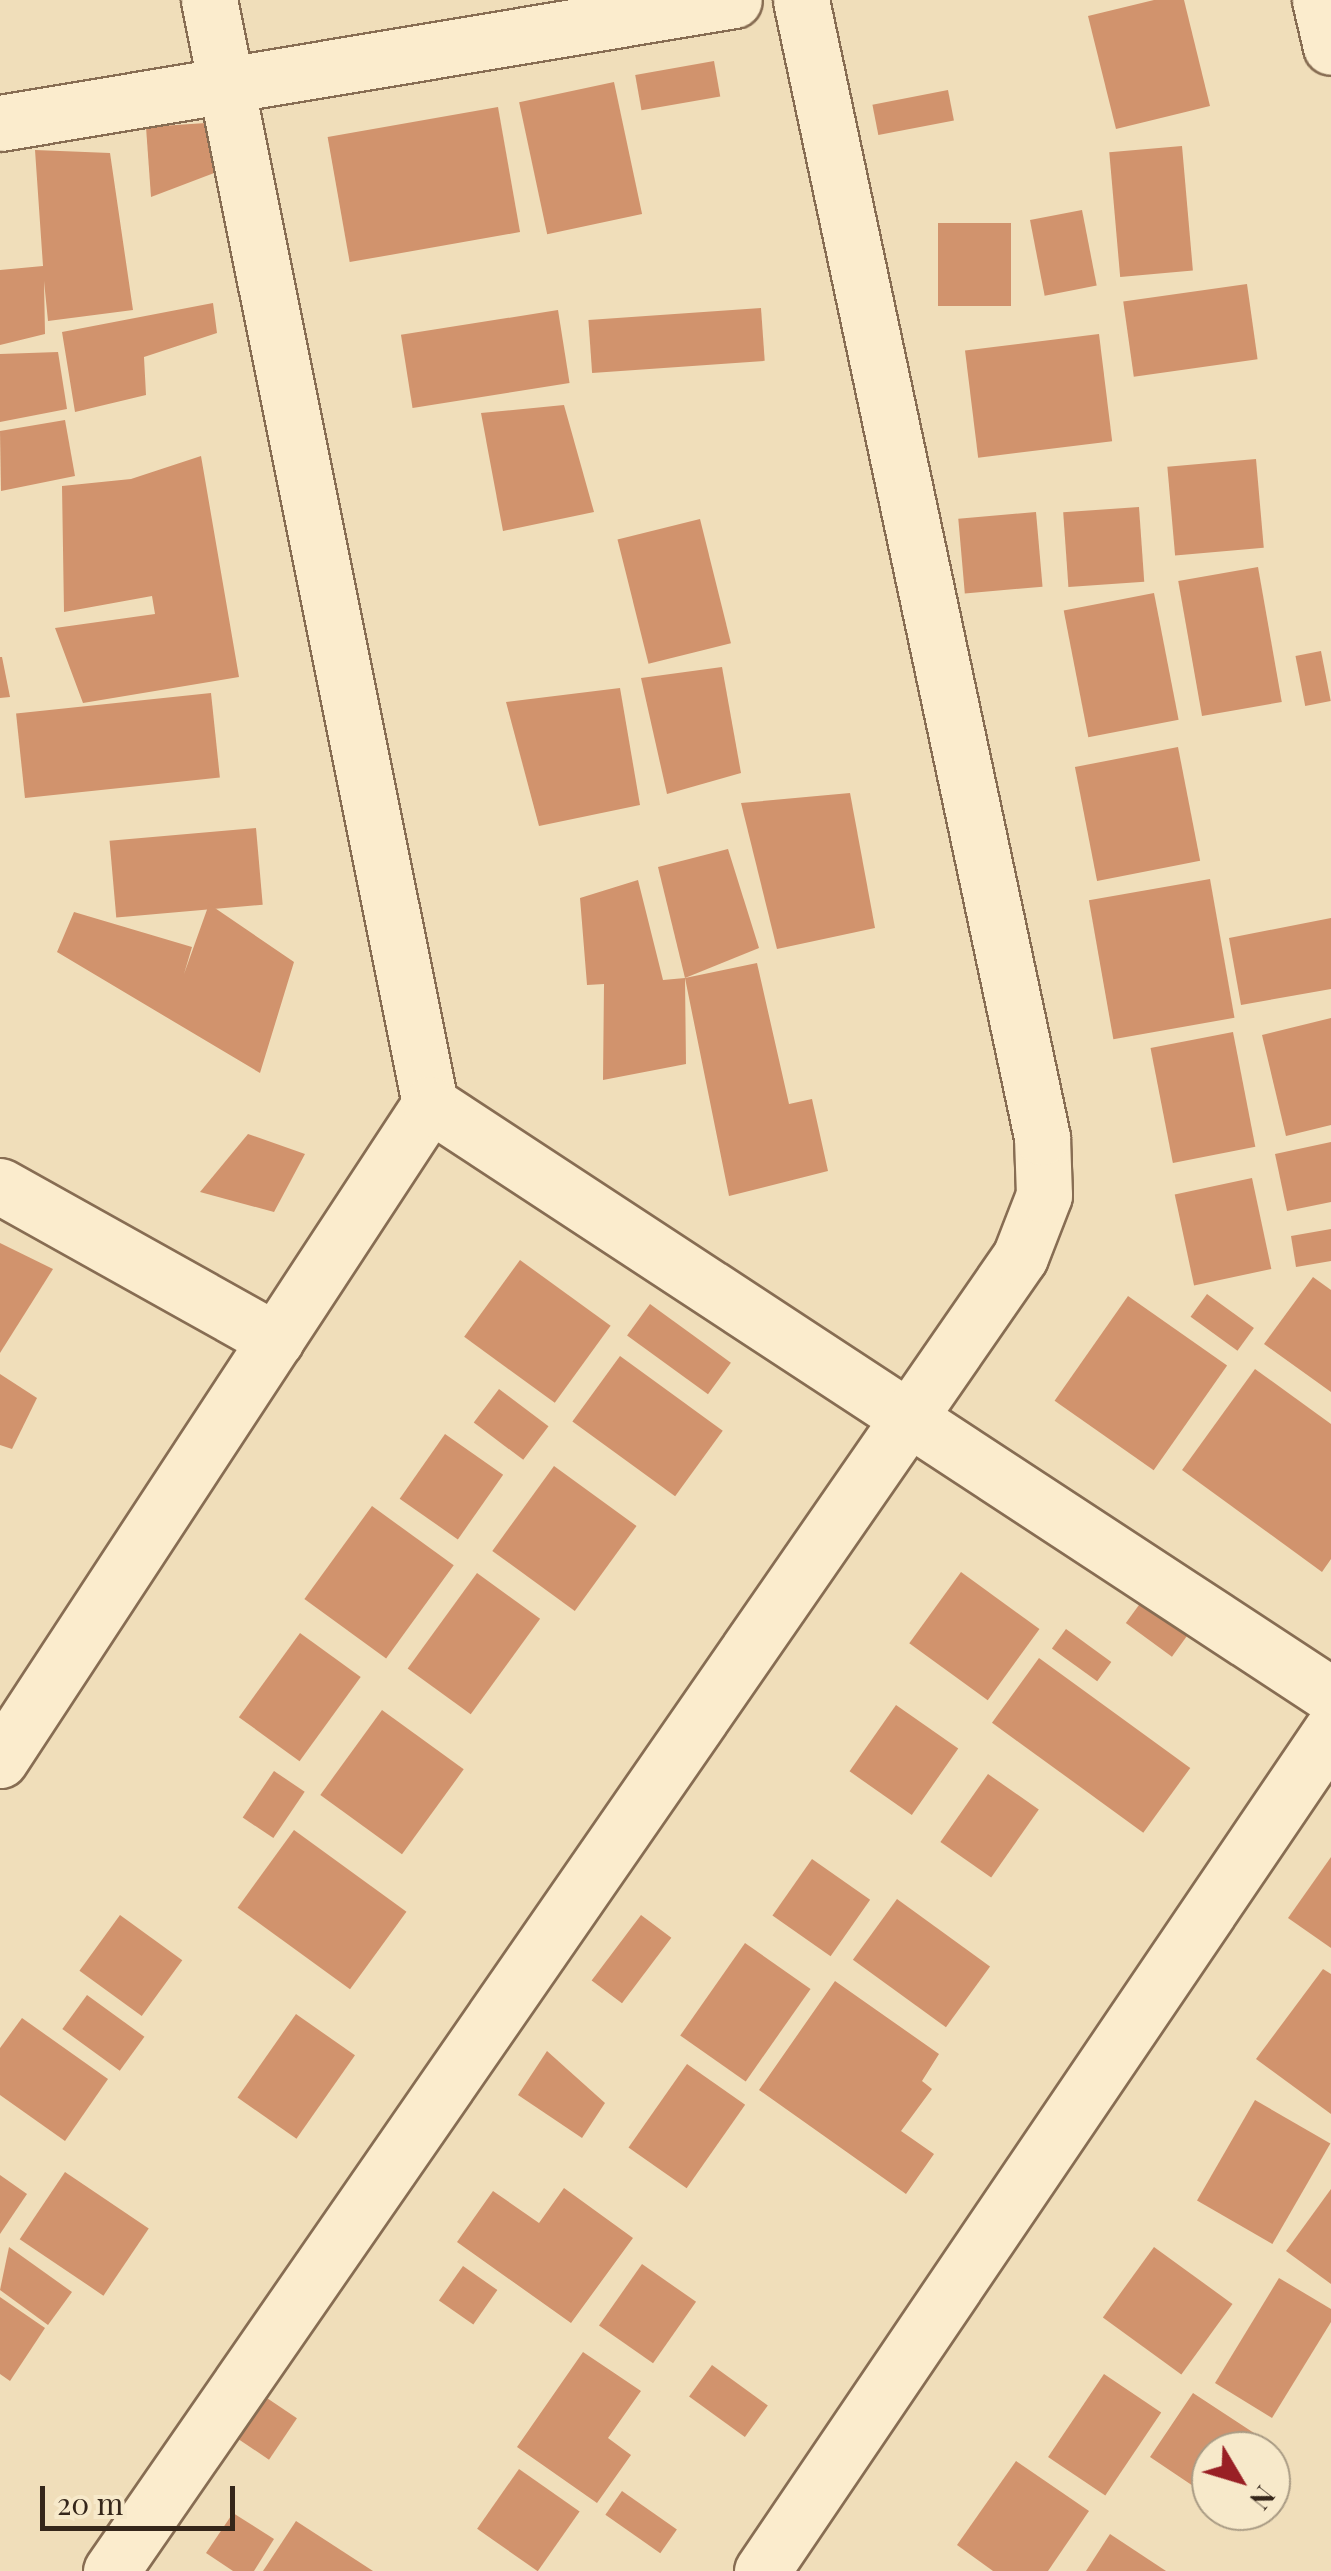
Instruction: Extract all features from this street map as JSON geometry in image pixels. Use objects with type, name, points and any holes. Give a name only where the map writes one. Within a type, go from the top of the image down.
[{"type":"street","points":[[0,1760],[430,1104],[209,0]]},
{"type":"street","points":[[0,123],[227,90],[734,0]]},
{"type":"street","points":[[110,2571],[1020,1257],[1044,1195],[1042,1137],[801,0]]},
{"type":"street","points":[[1320,0],[1331,47]]},
{"type":"street","points":[[430,1104],[1331,1695]]},
{"type":"street","points":[[0,1186],[276,1340]]},
{"type":"street","points":[[762,2571],[1331,1731]]},
{"type":"building","points":[[1154,0],[1184,0],[1210,106],[1116,129],[1088,16]]},
{"type":"building","points":[[714,61],[720,96],[641,110],[635,75]]},
{"type":"building","points":[[614,82],[642,214],[547,234],[519,102]]},
{"type":"building","points":[[948,90],[954,120],[878,135],[872,105]]},
{"type":"building","points":[[498,107],[520,232],[350,262],[328,137]]},
{"type":"building","points":[[206,123],[222,170],[151,197],[146,127]]},
{"type":"building","points":[[1182,146],[1193,271],[1120,277],[1109,152]]},
{"type":"building","points":[[35,150],[110,153],[133,310],[48,321],[44,281],[45,334],[0,345],[0,270],[43,266]]},
{"type":"building","points":[[1082,210],[1097,286],[1045,296],[1030,220]]},
{"type":"building","points":[[938,223],[1011,223],[1011,306],[938,306]]},
{"type":"building","points":[[1247,284],[1258,359],[1134,377],[1123,301]]},
{"type":"building","points":[[213,303],[217,333],[144,357],[146,395],[75,412],[62,332]]},
{"type":"building","points":[[761,308],[765,361],[592,373],[588,320]]},
{"type":"building","points":[[558,310],[570,383],[413,408],[401,335]]},
{"type":"building","points":[[1099,334],[1112,441],[978,458],[965,350]]},
{"type":"building","points":[[58,352],[67,409],[0,422],[0,354]]},
{"type":"building","points":[[564,405],[594,512],[503,531],[481,413]]},
{"type":"building","points":[[65,420],[75,476],[1,491],[0,431]]},
{"type":"building","points":[[201,456],[239,677],[83,703],[55,628],[155,614],[152,596],[64,612],[62,486],[131,479]]},
{"type":"building","points":[[1256,459],[1264,548],[1175,555],[1167,467]]},
{"type":"building","points":[[1139,507],[1144,582],[1068,587],[1063,512]]},
{"type":"building","points":[[1036,512],[1043,587],[965,594],[958,519]]},
{"type":"building","points":[[700,519],[731,643],[648,664],[618,540]]},
{"type":"building","points":[[1258,567],[1282,702],[1202,716],[1178,581]]},
{"type":"building","points":[[1154,593],[1179,720],[1088,737],[1064,611]]},
{"type":"building","points":[[1321,651],[1331,701],[1305,706],[1295,656]]},
{"type":"building","points":[[2,657],[10,697],[0,698]]},
{"type":"building","points":[[722,667],[741,773],[667,794],[641,678]]},
{"type":"building","points":[[620,688],[640,805],[539,826],[506,702]]},
{"type":"building","points":[[211,693],[220,778],[25,798],[16,713]]},
{"type":"building","points":[[1178,747],[1200,861],[1097,881],[1075,767]]},
{"type":"building","points":[[850,793],[875,928],[777,949],[741,803]]},
{"type":"building","points":[[256,828],[263,905],[116,918],[110,841]]},
{"type":"building","points":[[728,849],[759,948],[685,978],[658,867]]},
{"type":"building","points":[[1210,879],[1234,1018],[1113,1039],[1089,900]]},
{"type":"building","points":[[638,880],[663,980],[685,978],[686,1064],[603,1080],[604,984],[587,985],[580,898]]},
{"type":"building","points":[[209,904],[294,962],[260,1073],[57,952],[74,912],[192,947],[184,974]]},
{"type":"building","points":[[1331,918],[1331,989],[1241,1005],[1229,938]]},
{"type":"building","points":[[757,963],[789,1104],[812,1099],[828,1171],[729,1196],[685,978]]},
{"type":"building","points":[[1331,1018],[1331,1125],[1286,1136],[1262,1035]]},
{"type":"building","points":[[1233,1032],[1255,1147],[1173,1163],[1151,1048]]},
{"type":"building","points":[[248,1134],[305,1154],[274,1212],[200,1192]]},
{"type":"building","points":[[1331,1142],[1331,1202],[1287,1211],[1275,1154]]},
{"type":"building","points":[[1252,1178],[1271,1269],[1194,1285],[1175,1194]]},
{"type":"building","points":[[1331,1229],[1331,1261],[1296,1267],[1291,1236]]},
{"type":"building","points":[[0,1243],[53,1269],[0,1353]]},
{"type":"building","points":[[520,1260],[611,1326],[555,1403],[464,1337]]},
{"type":"building","points":[[1313,1277],[1331,1290],[1331,1392],[1264,1344]]},
{"type":"building","points":[[1207,1294],[1254,1328],[1237,1351],[1191,1317]]},
{"type":"building","points":[[1128,1296],[1227,1365],[1154,1470],[1055,1401]]},
{"type":"building","points":[[650,1304],[731,1363],[708,1394],[627,1336]]},
{"type":"building","points":[[620,1356],[723,1431],[675,1496],[572,1422]]},
{"type":"building","points":[[1255,1369],[1331,1424],[1331,1559],[1322,1572],[1182,1470]]},
{"type":"building","points":[[0,1374],[37,1398],[12,1449],[0,1445]]},
{"type":"building","points":[[499,1389],[549,1426],[523,1460],[474,1423]]},
{"type":"building","points":[[445,1434],[503,1475],[458,1539],[400,1499]]},
{"type":"building","points":[[554,1466],[637,1526],[575,1611],[492,1551]]},
{"type":"building","points":[[372,1506],[454,1565],[386,1658],[304,1599]]},
{"type":"building","points":[[961,1572],[1039,1629],[988,1700],[909,1643]]},
{"type":"building","points":[[477,1573],[540,1619],[471,1714],[408,1668]]},
{"type":"building","points":[[1147,1594],[1193,1628],[1172,1657],[1126,1623]]},
{"type":"building","points":[[1066,1629],[1111,1662],[1097,1681],[1052,1648]]},
{"type":"building","points":[[300,1633],[361,1677],[300,1761],[239,1717]]},
{"type":"building","points":[[1039,1658],[1190,1768],[1143,1833],[992,1723]]},
{"type":"building","points":[[896,1705],[958,1749],[912,1815],[850,1771]]},
{"type":"building","points":[[382,1710],[464,1769],[402,1854],[320,1795]]},
{"type":"building","points":[[274,1771],[305,1792],[273,1838],[243,1817]]},
{"type":"building","points":[[988,1774],[1039,1810],[991,1878],[940,1842]]},
{"type":"building","points":[[294,1830],[406,1912],[350,1989],[238,1908]]},
{"type":"building","points":[[1331,1857],[1331,1948],[1288,1918]]},
{"type":"building","points":[[812,1859],[870,1900],[831,1956],[772,1916]]},
{"type":"building","points":[[897,1899],[990,1967],[946,2027],[853,1960]]},
{"type":"building","points":[[120,1915],[182,1960],[142,2016],[79,1971]]},
{"type":"building","points":[[641,1915],[671,1938],[622,2003],[592,1980]]},
{"type":"building","points":[[745,1943],[811,1989],[746,2081],[680,2036]]},
{"type":"building","points":[[1323,1969],[1331,1974],[1331,2114],[1256,2059]]},
{"type":"building","points":[[835,1981],[939,2054],[922,2081],[932,2089],[901,2131],[934,2154],[906,2194],[759,2090]]},
{"type":"building","points":[[87,1995],[144,2037],[120,2071],[62,2029]]},
{"type":"building","points":[[296,2014],[355,2055],[296,2139],[237,2098]]},
{"type":"building","points":[[22,2018],[108,2079],[65,2141],[0,2095],[0,2048]]},
{"type":"building","points":[[547,2051],[605,2103],[582,2138],[518,2095]]},
{"type":"building","points":[[687,2064],[745,2105],[687,2188],[628,2148]]},
{"type":"building","points":[[1255,2100],[1330,2144],[1272,2244],[1197,2200]]},
{"type":"building","points":[[65,2172],[149,2228],[103,2296],[20,2239]]},
{"type":"building","points":[[0,2175],[27,2194],[0,2234]]},
{"type":"building","points":[[564,2188],[633,2238],[571,2323],[457,2242],[493,2191],[539,2223]]},
{"type":"building","points":[[1331,2189],[1331,2284],[1286,2251]]},
{"type":"building","points":[[9,2247],[72,2292],[48,2325],[0,2290]]},
{"type":"building","points":[[1154,2247],[1232,2304],[1181,2374],[1103,2317]]},
{"type":"building","points":[[642,2264],[696,2302],[653,2363],[599,2325]]},
{"type":"building","points":[[463,2266],[497,2290],[473,2324],[439,2300]]},
{"type":"building","points":[[1279,2278],[1331,2309],[1331,2322],[1272,2418],[1215,2383]]},
{"type":"building","points":[[0,2297],[45,2328],[10,2381],[0,2374]]},
{"type":"building","points":[[583,2352],[641,2391],[608,2438],[631,2455],[597,2503],[517,2447]]},
{"type":"building","points":[[712,2365],[768,2406],[745,2437],[689,2397]]},
{"type":"building","points":[[1104,2374],[1161,2413],[1105,2495],[1048,2457]]},
{"type":"building","points":[[258,2392],[297,2418],[269,2460],[230,2433]]},
{"type":"building","points":[[1193,2393],[1251,2431],[1191,2431],[1191,2485],[1150,2457]]},
{"type":"building","points":[[1016,2461],[1089,2511],[1048,2571],[993,2571],[957,2545]]},
{"type":"building","points":[[519,2469],[580,2511],[538,2571],[477,2529]]},
{"type":"building","points":[[622,2491],[677,2529],[660,2553],[605,2515]]},
{"type":"building","points":[[233,2513],[274,2539],[254,2571],[233,2571],[206,2553]]},
{"type":"building","points":[[296,2521],[373,2571],[263,2571]]},
{"type":"building","points":[[1110,2534],[1166,2571],[1086,2571]]}]
